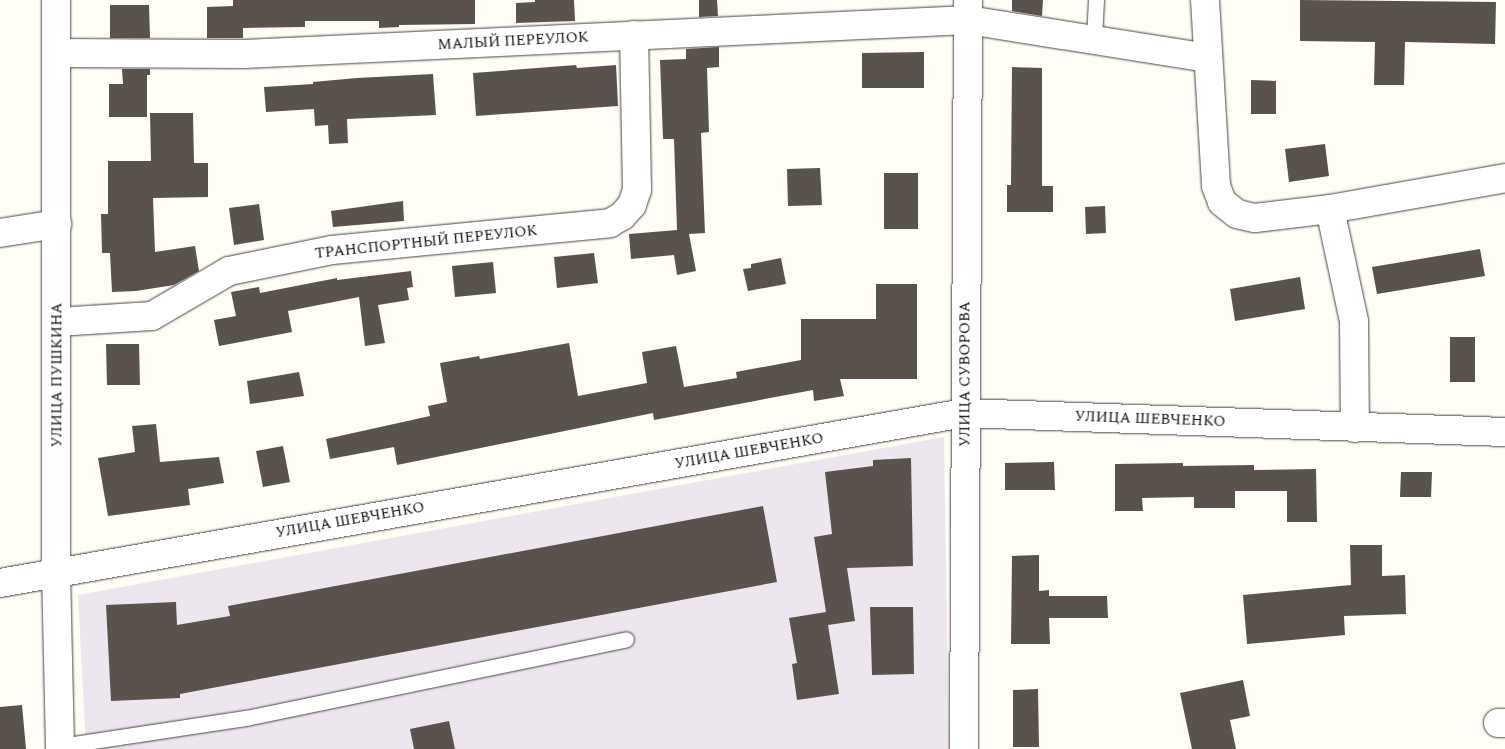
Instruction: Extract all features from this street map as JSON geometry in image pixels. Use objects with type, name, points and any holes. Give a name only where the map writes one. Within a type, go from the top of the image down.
[{"type":"street","name":"УЛИЦА ПУШКИНА","points":[[56,0],[56,571],[60,747]]},
{"type":"street","points":[[1205,0],[1216,186],[1222,202],[1237,214],[1255,218],[1330,209],[1505,178]]},
{"type":"street","name":"МАЛЫЙ ПЕРЕУЛОК","points":[[57,53],[244,54],[634,35],[968,10],[1094,38],[1207,58]]},
{"type":"street","name":"УЛИЦА СУВОРОВА","points":[[964,749],[964,414],[968,10]]},
{"type":"street","name":"ТРАНСПОРТНЫЙ ПЕРЕУЛОК","points":[[57,322],[152,316],[229,271],[332,250],[610,223],[622,216],[632,205],[637,190],[634,35]]},
{"type":"street","points":[[1330,209],[1354,321],[1355,428]]},
{"type":"street","points":[[0,233],[57,224]]},
{"type":"street","name":"УЛИЦА ШЕВЧЕНКО","points":[[0,583],[56,571],[964,414],[1505,432]]},
{"type":"lane","points":[[1094,38],[1096,0]]},
{"type":"lane","points":[[60,747],[246,718],[626,639]]},
{"type":"shaded area","points":[[944,437],[949,749],[86,749],[78,595]]},
{"type":"building","points":[[233,0],[475,0],[475,24],[399,25],[399,27],[379,28],[379,21],[305,21],[305,27],[243,28],[243,38],[207,38],[207,7],[233,6]]},
{"type":"building","points":[[535,0],[574,0],[575,21],[516,23],[516,3],[535,2]]},
{"type":"building","points":[[699,0],[717,0],[718,16],[699,17]]},
{"type":"building","points":[[1012,0],[1043,0],[1042,16],[1012,11]]},
{"type":"building","points":[[1300,0],[1496,2],[1495,44],[1405,42],[1404,85],[1374,85],[1375,42],[1300,41]]},
{"type":"building","points":[[110,5],[149,5],[150,38],[110,38]]},
{"type":"building","points":[[719,47],[719,67],[707,68],[709,132],[701,133],[705,233],[689,234],[696,271],[677,275],[674,255],[631,259],[629,234],[677,230],[674,139],[663,139],[660,60],[686,59],[686,49]]},
{"type":"building","points":[[924,52],[924,88],[862,88],[862,53]]},
{"type":"building","points":[[576,65],[577,68],[616,65],[618,106],[476,116],[473,73]]},
{"type":"building","points":[[1012,67],[1042,68],[1042,186],[1053,186],[1053,212],[1007,212],[1007,185],[1011,185]]},
{"type":"building","points":[[122,69],[150,69],[150,75],[147,75],[147,117],[109,117],[109,84],[123,84]]},
{"type":"building","points":[[433,74],[436,115],[347,119],[348,143],[329,144],[328,125],[315,126],[314,109],[266,112],[264,87],[313,84],[313,82],[357,78]]},
{"type":"building","points":[[1251,80],[1276,81],[1276,114],[1251,114]]},
{"type":"building","points":[[150,113],[193,113],[194,163],[208,163],[208,197],[153,198],[155,252],[195,246],[199,271],[174,285],[136,291],[112,292],[110,253],[102,253],[101,214],[108,214],[108,161],[151,161]]},
{"type":"building","points":[[1325,144],[1329,176],[1289,182],[1285,149]]},
{"type":"building","points":[[820,168],[822,205],[788,206],[787,169]]},
{"type":"building","points":[[884,173],[918,173],[918,229],[884,229]]},
{"type":"building","points":[[403,201],[404,221],[333,227],[331,211]]},
{"type":"building","points":[[259,204],[264,240],[234,245],[229,208]]},
{"type":"building","points":[[1105,206],[1106,233],[1086,234],[1085,207]]},
{"type":"building","points":[[1480,249],[1485,276],[1377,294],[1372,267]]},
{"type":"building","points":[[594,253],[598,283],[557,288],[554,257]]},
{"type":"building","points":[[781,258],[786,284],[748,291],[743,269],[751,268],[751,264]]},
{"type":"building","points":[[493,262],[496,293],[455,297],[452,266]]},
{"type":"building","points":[[411,271],[413,287],[407,288],[409,300],[378,305],[385,343],[365,346],[359,297],[288,311],[292,332],[219,346],[214,320],[236,316],[231,292],[259,287],[260,293],[337,278],[337,280]]},
{"type":"building","points":[[1300,277],[1305,309],[1235,321],[1230,289]]},
{"type":"building","points":[[876,284],[917,284],[917,379],[840,379],[844,396],[814,401],[813,390],[654,420],[653,413],[397,465],[394,447],[330,459],[326,439],[430,416],[428,406],[447,402],[440,363],[479,356],[480,359],[569,343],[578,396],[647,383],[642,352],[676,346],[684,387],[737,378],[736,372],[801,360],[801,319],[876,319]]},
{"type":"building","points":[[1450,337],[1475,337],[1475,382],[1450,382]]},
{"type":"building","points":[[106,344],[139,344],[140,385],[107,385]]},
{"type":"building","points":[[299,372],[304,396],[250,404],[247,381]]},
{"type":"building","points":[[156,424],[160,462],[219,457],[224,483],[188,489],[190,505],[108,516],[98,458],[135,452],[132,426]]},
{"type":"building","points":[[283,446],[290,482],[263,487],[256,451]]},
{"type":"building","points":[[911,458],[913,566],[847,568],[855,621],[828,625],[839,694],[797,700],[792,664],[797,663],[789,618],[826,612],[814,537],[832,534],[825,472],[873,466],[873,460]]},
{"type":"building","points":[[1054,462],[1055,490],[1005,490],[1005,463]]},
{"type":"building","points":[[1183,463],[1183,466],[1254,465],[1254,470],[1316,469],[1317,522],[1287,522],[1287,491],[1235,491],[1235,508],[1194,508],[1194,497],[1142,498],[1143,511],[1115,511],[1115,464]]},
{"type":"building","points":[[1401,472],[1432,472],[1431,497],[1400,497]]},
{"type":"building","points":[[763,506],[777,582],[180,694],[180,698],[111,701],[106,605],[176,602],[177,625],[230,616],[228,606]]},
{"type":"building","points":[[1350,545],[1382,545],[1382,576],[1405,575],[1406,614],[1344,616],[1345,635],[1247,644],[1243,595],[1351,585]]},
{"type":"building","points":[[1039,555],[1039,591],[1049,590],[1049,596],[1107,596],[1108,618],[1049,618],[1050,644],[1011,644],[1012,556]]},
{"type":"building","points":[[870,607],[913,607],[914,674],[872,675]]},
{"type":"building","points":[[1243,680],[1250,716],[1230,720],[1236,749],[1192,749],[1180,693]]},
{"type":"building","points":[[1038,689],[1039,747],[1013,747],[1013,690]]},
{"type":"building","points":[[22,705],[26,749],[0,749],[0,707]]},
{"type":"building","points":[[449,721],[455,749],[414,749],[410,729]]}]
